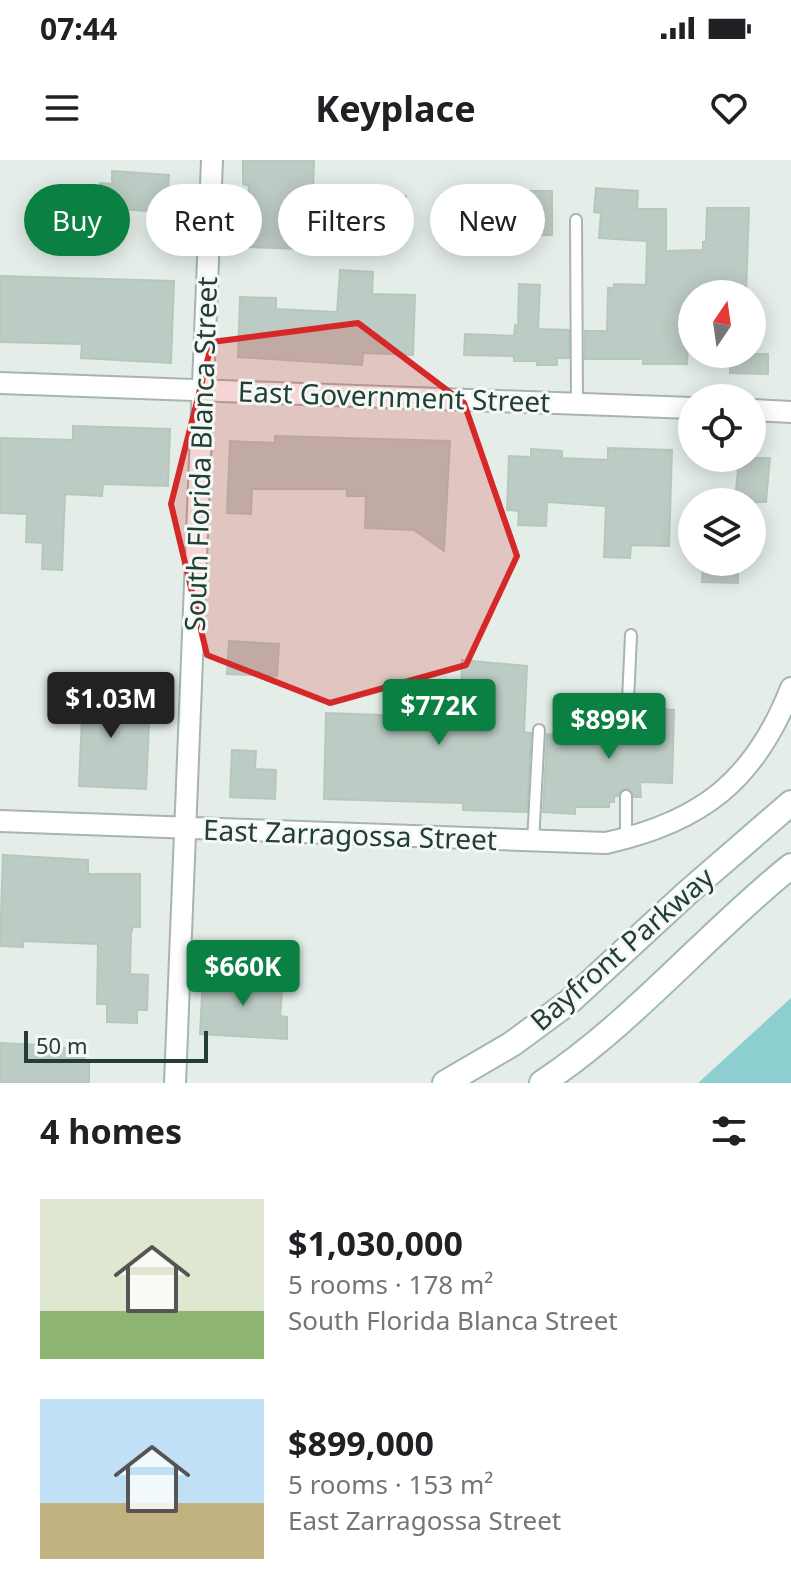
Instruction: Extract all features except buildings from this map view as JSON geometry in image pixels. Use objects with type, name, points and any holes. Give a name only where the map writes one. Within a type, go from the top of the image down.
[{"type":"main road","name":"Bayfront Parkway","points":[[445,1083],[512,1044],[569,1002],[687,893],[791,803]]},
{"type":"main road","name":"Bayfront Parkway","points":[[542,1083],[621,1021],[791,866]]},
{"type":"street","name":"South Florida Blanca Street","points":[[175,1083],[212,160]]},
{"type":"street","name":"East Government Street","points":[[0,383],[678,408]]},
{"type":"street","points":[[766,411],[791,412]]},
{"type":"street","name":"East Zarragossa Street","points":[[0,821],[589,845],[626,839],[644,835],[694,813],[732,784],[756,757],[775,726],[791,688]]},
{"type":"lane","points":[[576,220],[577,404]]},
{"type":"lane","points":[[627,722],[631,635]]},
{"type":"lane","points":[[533,842],[539,730]]},
{"type":"lane","points":[[626,796],[626,839]]},
{"type":"highlighted area","points":[[358,323],[464,403],[517,556],[466,665],[330,703],[207,655],[171,504],[212,342]]},
{"type":"water","points":[[791,998],[791,1083],[698,1083]]}]
